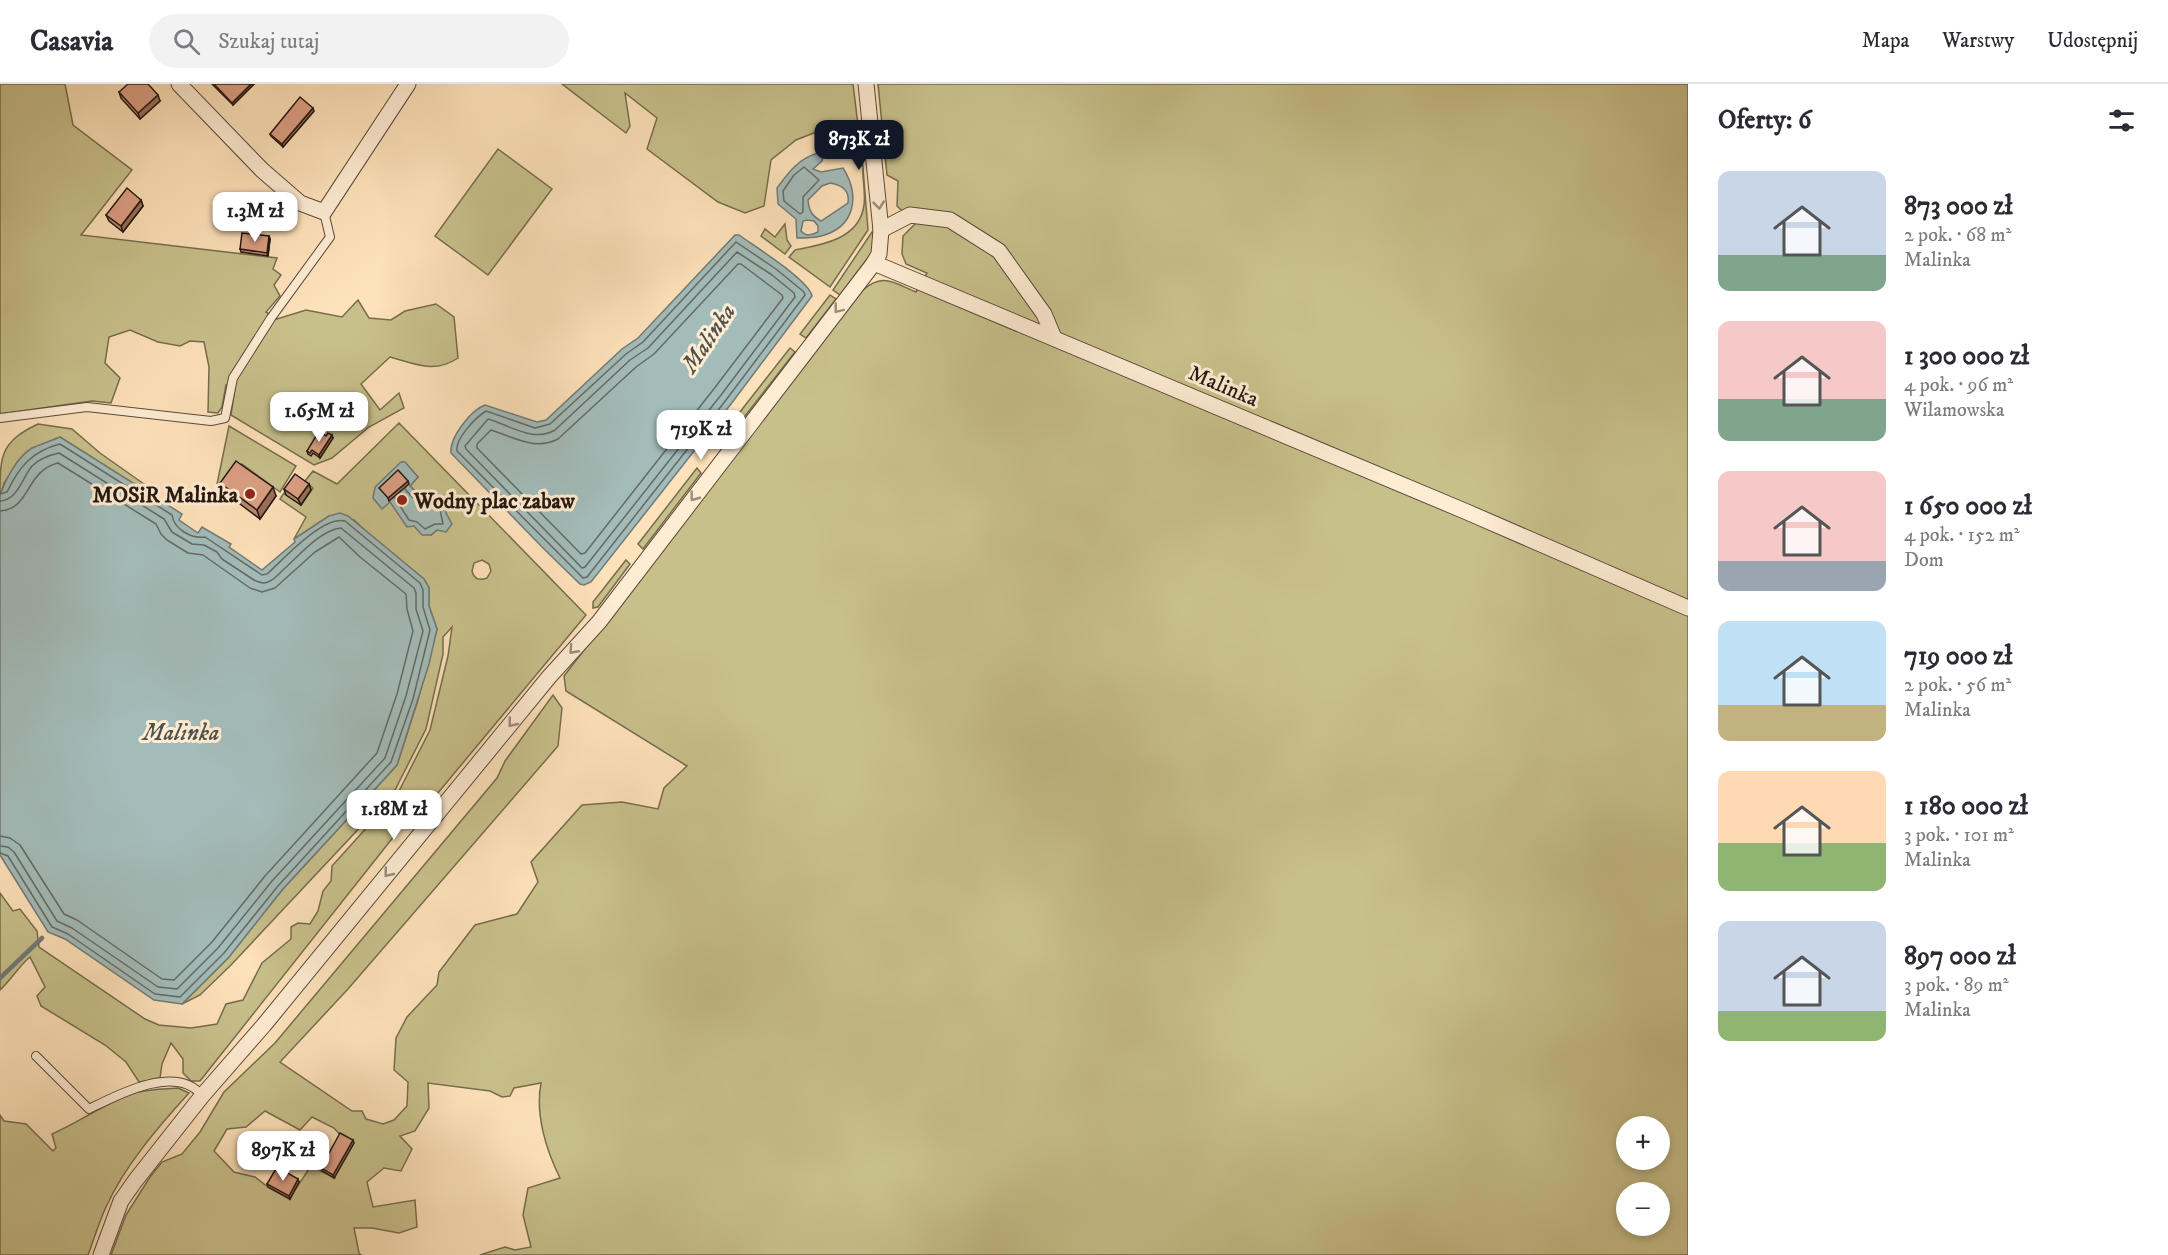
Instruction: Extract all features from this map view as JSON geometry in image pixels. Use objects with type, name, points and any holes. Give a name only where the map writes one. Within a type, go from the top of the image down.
[{"type":"street","points":[[179,84],[262,170],[300,203],[324,212],[408,84]]},
{"type":"street","points":[[101,1255],[121,1201],[135,1181],[202,1096],[264,1025],[542,686],[599,622],[874,263],[879,254],[881,230],[866,84]]},
{"type":"street","points":[[881,230],[910,215],[950,220],[999,250],[1044,314],[1054,338]]},
{"type":"street","name":"Malinka","points":[[874,263],[1456,507],[1688,608]]},
{"type":"lane","points":[[0,418],[87,407],[211,421],[225,418],[233,378],[271,318],[330,237],[324,212]]},
{"type":"lane","points":[[36,1056],[89,1109],[120,1094],[144,1085],[161,1082],[172,1082],[192,1088],[202,1096]]},
{"type":"shaded area","points":[[0,84],[65,84],[73,125],[132,170],[81,235],[277,258],[273,269],[281,275],[274,285],[280,296],[266,312],[277,319],[306,310],[342,317],[358,300],[369,318],[391,320],[405,311],[436,304],[454,317],[458,358],[433,367],[390,357],[361,384],[380,410],[399,393],[404,408],[369,427],[332,458],[314,465],[231,415],[235,388],[226,385],[222,407],[218,413],[208,412],[209,367],[204,342],[190,341],[180,346],[158,342],[130,330],[109,337],[105,363],[120,378],[111,403],[92,401],[0,414]]},
{"type":"shaded area","points":[[562,84],[853,84],[863,167],[829,127],[796,140],[771,160],[764,206],[745,213],[718,202],[647,149],[657,118],[625,93],[630,126],[626,133]]},
{"type":"shaded area","points":[[878,84],[1688,84],[1688,1255],[480,1255],[505,1247],[515,1250],[531,1247],[523,1215],[528,1188],[560,1178],[543,1132],[539,1107],[541,1083],[514,1088],[510,1096],[502,1097],[490,1091],[428,1083],[429,1108],[415,1131],[400,1136],[412,1149],[401,1171],[384,1168],[367,1182],[373,1207],[415,1200],[417,1227],[399,1233],[372,1228],[354,1228],[361,1255],[111,1255],[126,1215],[150,1177],[162,1162],[182,1154],[200,1132],[224,1092],[275,1043],[497,778],[505,761],[553,695],[562,708],[558,746],[348,989],[280,1062],[352,1111],[362,1111],[366,1119],[383,1124],[394,1120],[407,1106],[408,1082],[394,1070],[396,1038],[407,1017],[437,985],[439,972],[475,925],[517,914],[538,882],[531,862],[582,805],[622,802],[658,809],[664,788],[687,766],[566,691],[564,676],[862,291],[876,282],[888,281],[916,292],[927,273],[906,264],[902,254],[903,236],[915,224],[897,206],[898,181],[887,175]],"holes":[[[265,1111],[300,1130],[312,1117],[334,1128],[341,1136],[335,1178],[311,1166],[289,1199],[255,1177],[234,1172],[214,1151],[227,1129],[246,1127]]]},
{"type":"shaded area","points":[[498,149],[552,189],[488,275],[435,236]]},
{"type":"shaded area","points":[[863,168],[868,230],[830,287],[789,257],[795,250],[826,243],[845,235],[853,228],[859,220],[864,205]]},
{"type":"shaded area","points":[[785,224],[787,240],[791,246],[785,254],[761,236],[765,229],[775,237]]},
{"type":"shaded area","points":[[872,232],[875,234],[873,251],[840,295],[833,290]]},
{"type":"shaded area","points":[[830,295],[836,299],[806,338],[800,334]]},
{"type":"shaded area","points":[[790,348],[795,352],[727,439],[722,435]]},
{"type":"shaded area","points":[[399,423],[586,615],[427,806],[414,811],[200,1081],[191,1081],[183,1073],[183,1059],[171,1043],[162,1064],[160,1078],[139,1082],[126,1062],[105,1045],[41,1006],[37,996],[45,987],[30,957],[0,990],[0,893],[13,911],[20,909],[37,931],[39,947],[145,1019],[159,1025],[191,1028],[217,1024],[226,1004],[243,1000],[262,963],[291,939],[291,927],[298,923],[310,924],[318,911],[323,891],[331,881],[332,866],[398,793],[430,730],[448,656],[452,627],[443,637],[443,654],[426,729],[395,790],[231,965],[200,995],[182,1004],[229,957],[282,890],[397,765],[418,700],[437,629],[429,606],[429,588],[424,579],[354,520],[329,516],[294,539],[306,517],[280,499],[284,493],[301,505],[313,488],[305,481],[313,471],[337,484]],"holes":[[[403,462],[418,477],[410,486],[445,511],[437,530],[431,535],[414,526],[389,501],[382,508]],[[482,560],[489,564],[491,571],[487,578],[479,579],[472,571],[474,563]]]},
{"type":"shaded area","points":[[38,424],[72,429],[100,453],[144,484],[140,488],[60,437],[20,459],[4,483],[0,496],[2,460],[9,444]]},
{"type":"shaded area","points":[[229,426],[296,466],[280,492],[242,464],[221,493],[216,489]]},
{"type":"shaded area","points":[[697,468],[701,473],[643,549],[638,544]]},
{"type":"shaded area","points":[[626,560],[630,564],[598,607],[593,608],[593,602]]},
{"type":"shaded area","points":[[178,1088],[189,1093],[155,1132],[123,1176],[103,1213],[88,1255],[0,1255],[0,1115],[4,1121],[26,1124],[53,1151],[56,1148],[52,1134],[111,1103],[143,1091]]},
{"type":"water","points":[[818,153],[823,157],[813,169],[821,172],[843,168],[852,189],[852,209],[848,218],[833,232],[818,237],[797,238],[796,219],[778,204],[777,188],[794,167]],"holes":[[[830,183],[846,191],[848,203],[821,221],[812,213],[808,200],[822,186]],[[803,221],[814,221],[818,226],[818,232],[809,235],[801,231]]]},
{"type":"water","name":"Malinka","points":[[735,235],[739,235],[792,273],[809,289],[812,296],[731,404],[591,582],[580,584],[451,453],[457,433],[473,412],[485,405],[537,422],[546,420],[622,349],[638,338]]},
{"type":"water","name":"Malinka","points":[[60,437],[182,514],[179,520],[198,533],[202,527],[231,544],[229,547],[262,570],[295,542],[294,539],[329,516],[340,513],[348,516],[424,579],[429,588],[429,606],[437,629],[429,664],[397,765],[282,890],[229,957],[182,1004],[154,1000],[65,939],[48,932],[0,855],[0,496],[8,476],[21,457],[32,448]]},
{"type":"water","name":"Wodny plac zabaw","points":[[401,462],[405,462],[418,477],[410,486],[419,496],[431,501],[438,498],[446,504],[446,513],[452,524],[446,532],[437,530],[431,535],[422,535],[414,526],[407,527],[390,502],[382,509],[373,498],[375,487]]},
{"type":"building","points":[[128,84],[148,84],[158,95],[138,113],[119,92]]},
{"type":"building","points":[[214,84],[251,84],[232,103]]},
{"type":"building","points":[[300,97],[313,108],[282,144],[270,134]]},
{"type":"building","points":[[127,188],[141,200],[121,226],[106,215]]},
{"type":"building","points":[[242,233],[269,236],[267,253],[240,249]]},
{"type":"building","points":[[319,431],[326,436],[328,433],[332,435],[319,455],[312,450],[310,453],[307,451]]},
{"type":"building","name":"MOSiR Malinka","points":[[236,461],[273,487],[257,510],[220,483]]},
{"type":"building","points":[[398,470],[408,481],[388,498],[379,488]]},
{"type":"building","points":[[295,474],[309,484],[298,499],[284,489]]},
{"type":"building","points":[[340,1133],[353,1140],[333,1175],[321,1168]]},
{"type":"building","points":[[277,1167],[298,1179],[289,1196],[267,1184]]},
{"type":"waterway","name":"Malinka","points":[[0,978],[42,938]]},
{"type":"place","name":"MOSiR Malinka","points":[[250,494]]},
{"type":"place","name":"Wodny plac zabaw","points":[[402,500]]}]
